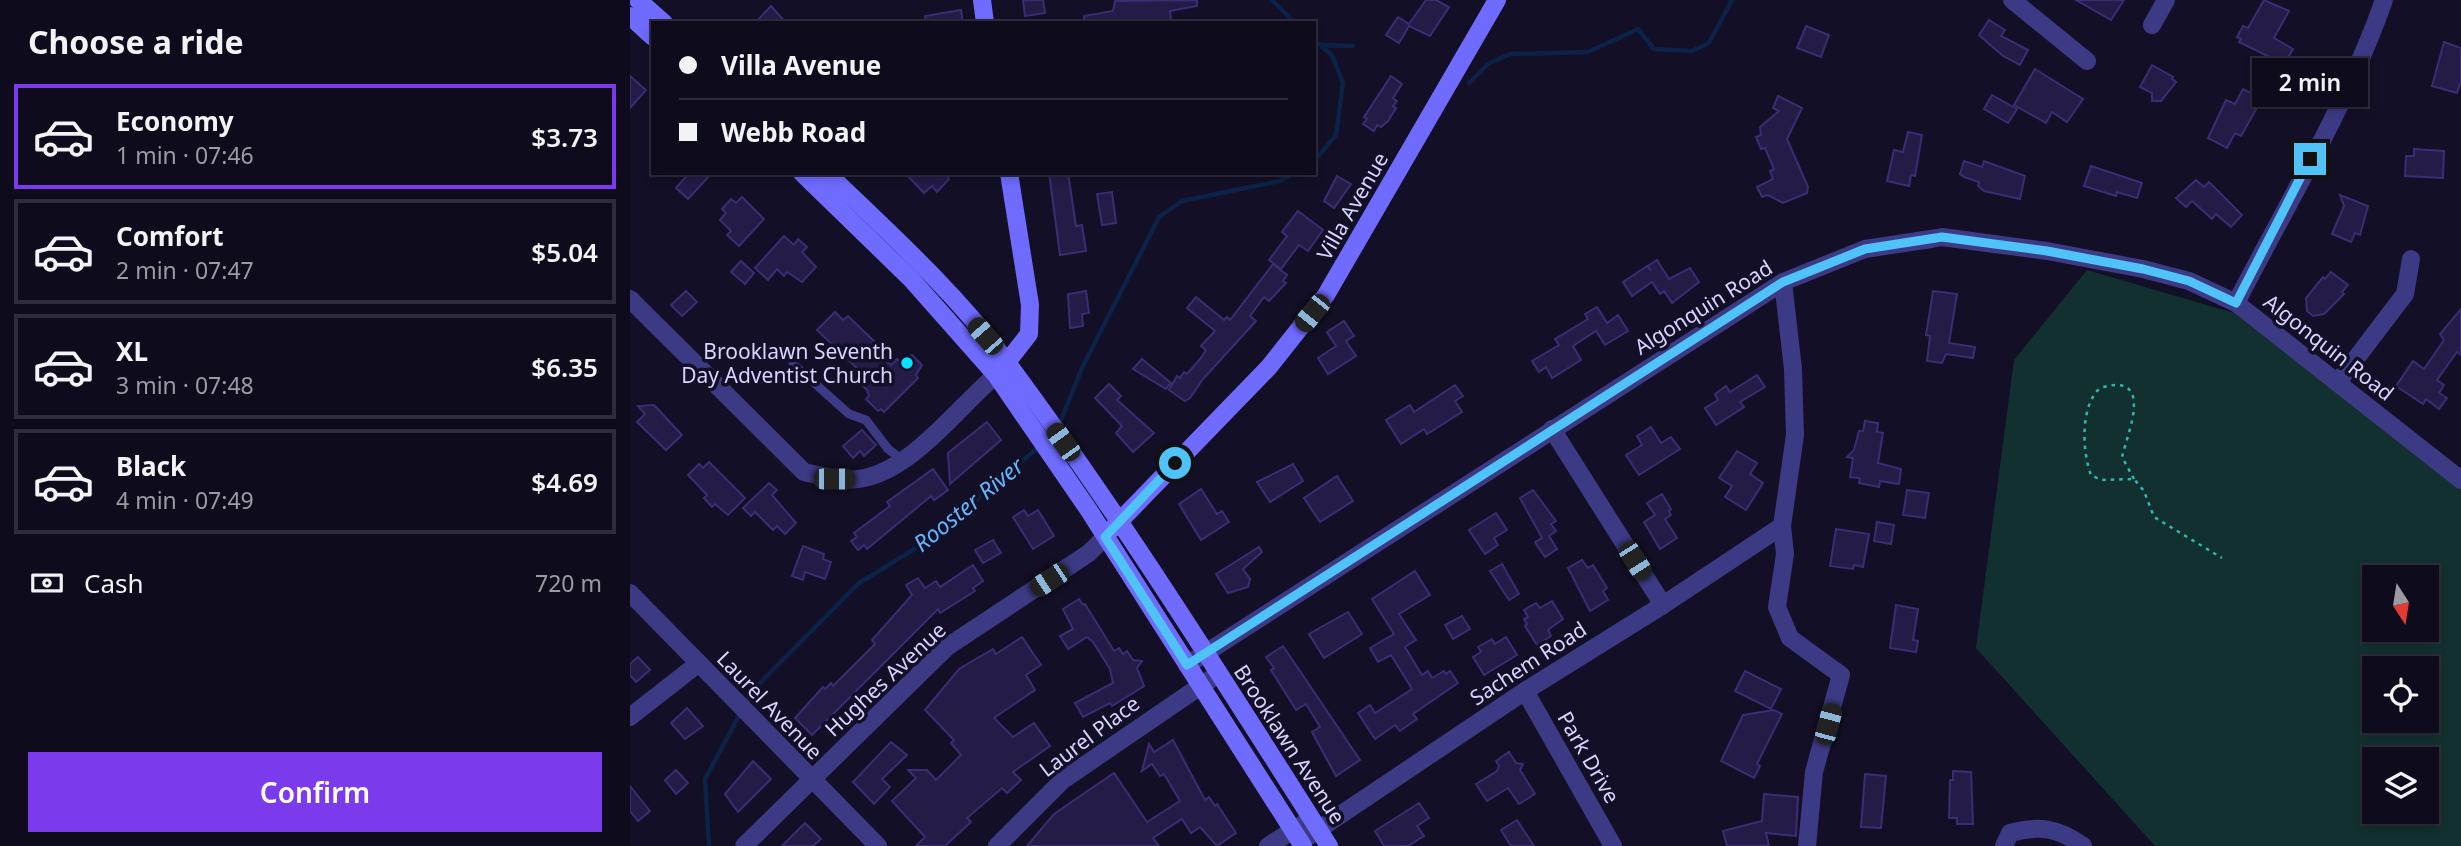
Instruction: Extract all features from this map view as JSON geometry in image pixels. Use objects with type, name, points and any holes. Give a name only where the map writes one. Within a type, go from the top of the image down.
[{"type":"main road","points":[[982,0],[985,21]]},
{"type":"main road","name":"Villa Avenue","points":[[1105,537],[1269,367],[1326,295],[1497,0]]},
{"type":"main road","points":[[635,11],[659,21]]},
{"type":"main road","points":[[635,11],[651,34]]},
{"type":"main road","name":"Brooklawn Avenue","points":[[804,175],[1002,370]]},
{"type":"main road","name":"Brooklawn Avenue","points":[[829,175],[919,262],[1002,370],[1034,416],[1052,457],[1298,839]]},
{"type":"main road","points":[[1002,370],[1030,334],[1030,305],[1009,175]]},
{"type":"main road","name":"Brooklawn Avenue","points":[[1034,416],[1063,442],[1119,521],[1329,846]]},
{"type":"street","points":[[2012,0],[2087,61]]},
{"type":"street","points":[[2152,26],[2166,0]]},
{"type":"street","points":[[2236,303],[2374,29],[2384,0]]},
{"type":"street","name":"Algonquin Road","points":[[1187,665],[1783,282],[1865,249],[1942,237],[2047,251],[2143,269],[2189,281],[2236,303],[2461,480]]},
{"type":"street","points":[[2338,382],[2405,294],[2411,259]]},
{"type":"street","points":[[1783,282],[1793,369],[1795,435],[1782,526],[1785,554],[1777,607],[1790,638],[1841,675],[1814,772],[1807,846]]},
{"type":"street","points":[[630,299],[804,472],[834,479],[859,479],[884,472],[904,461],[1002,370]]},
{"type":"street","points":[[1552,429],[1663,606]]},
{"type":"street","name":"Sachem Road","points":[[1268,846],[1298,839],[1315,824],[1663,606],[1782,526]]},
{"type":"street","name":"Hughes Avenue","points":[[744,846],[947,647],[1089,554],[1105,537]]},
{"type":"street","name":"Laurel Avenue","points":[[630,593],[811,781],[878,846]]},
{"type":"street","points":[[630,717],[699,663]]},
{"type":"street","name":"Laurel Place","points":[[997,846],[1063,780],[1218,674]]},
{"type":"street","name":"Park Drive","points":[[1525,691],[1613,846]]},
{"type":"street","points":[[2004,846],[2010,833],[2035,826],[2076,841]]},
{"type":"lane","points":[[793,363],[849,414],[866,419],[888,449],[904,461]]},
{"type":"path","points":[[2134,479],[2101,480],[2091,475],[2086,435],[2088,404],[2100,388],[2117,385],[2130,391],[2133,397],[2134,419],[2122,457],[2144,491],[2154,517],[2222,558]]},
{"type":"green space","points":[[2087,270],[2234,313],[2461,490],[2461,846],[2155,846],[1976,648],[2014,360]]},
{"type":"building","points":[[1023,0],[1043,0],[1045,13],[1025,16]]},
{"type":"building","points":[[1197,0],[1197,6],[1170,11],[1171,20],[1168,21],[1084,21],[1084,16],[1113,11],[1115,1]]},
{"type":"building","points":[[1426,0],[1436,0],[1449,7],[1430,36],[1409,26],[1399,43],[1386,35],[1398,17],[1409,24]]},
{"type":"building","points":[[2076,0],[2124,0],[2111,20]]},
{"type":"building","points":[[2264,0],[2289,11],[2274,38],[2293,49],[2284,64],[2239,42],[2241,39],[2237,37],[2243,26],[2248,28]]},
{"type":"building","points":[[771,6],[784,21],[757,21]]},
{"type":"building","points":[[961,10],[963,21],[926,21],[925,16]]},
{"type":"building","points":[[1989,20],[2005,30],[2001,36],[2028,50],[2020,65],[2003,56],[1979,35]]},
{"type":"building","points":[[1806,26],[1829,35],[1821,57],[1797,48]]},
{"type":"building","points":[[2444,42],[2461,48],[2461,81],[2457,93],[2432,86]]},
{"type":"building","points":[[2152,65],[2173,77],[2176,82],[2161,101],[2152,101],[2152,93],[2140,87]]},
{"type":"building","points":[[2035,69],[2083,99],[2067,122],[2052,112],[2046,123],[2014,105]]},
{"type":"building","points":[[630,76],[646,90],[630,108]]},
{"type":"building","points":[[1391,76],[1402,84],[1393,98],[1397,101],[1393,106],[1396,108],[1388,121],[1381,127],[1377,125],[1374,131],[1363,124],[1367,119],[1364,117]]},
{"type":"building","points":[[2243,89],[2262,99],[2241,136],[2235,133],[2227,148],[2208,138],[2226,100],[2235,104]]},
{"type":"building","points":[[1992,95],[2017,109],[2008,123],[1984,109]]},
{"type":"building","points":[[1778,96],[1802,108],[1787,139],[1808,187],[1807,193],[1783,203],[1768,195],[1762,197],[1757,187],[1773,179],[1770,171],[1774,169],[1765,148],[1761,149],[1756,137],[1761,135],[1760,127],[1779,111],[1773,108]]},
{"type":"building","points":[[1908,132],[1922,135],[1915,176],[1911,175],[1909,186],[1887,181],[1894,150],[1903,152]]},
{"type":"building","points":[[2414,149],[2444,151],[2443,178],[2405,176],[2406,156],[2414,156]]},
{"type":"building","points":[[1964,161],[1982,167],[1984,161],[2025,176],[2020,199],[1984,191],[1978,186],[1979,182],[1960,174]]},
{"type":"building","points":[[2091,166],[2142,183],[2137,198],[2117,192],[2116,196],[2084,186]]},
{"type":"building","points":[[687,175],[710,175],[688,199],[676,188]]},
{"type":"building","points":[[907,175],[946,175],[949,179],[937,192],[932,186],[924,193]]},
{"type":"building","points":[[1049,175],[1068,175],[1076,226],[1082,225],[1086,251],[1060,255]]},
{"type":"building","points":[[1337,176],[1351,184],[1334,208],[1324,201]]},
{"type":"building","points":[[2196,180],[2204,187],[2209,182],[2242,215],[2231,227],[2216,214],[2212,219],[2192,201],[2186,207],[2176,198]]},
{"type":"building","points":[[1112,192],[1116,223],[1102,225],[1097,194]]},
{"type":"building","points":[[2340,195],[2368,206],[2360,235],[2355,233],[2351,242],[2332,234],[2344,206]]},
{"type":"building","points":[[742,197],[764,219],[739,246],[727,235],[731,231],[720,220],[726,213],[722,209],[731,199],[736,203]]},
{"type":"building","points":[[1298,211],[1323,230],[1308,251],[1299,245],[1281,269],[1269,260],[1287,236],[1282,232]]},
{"type":"building","points":[[784,236],[794,245],[798,239],[807,247],[802,252],[816,267],[802,282],[787,272],[784,276],[777,269],[768,280],[755,268]]},
{"type":"building","points":[[1657,260],[1669,279],[1690,268],[1699,282],[1672,303],[1664,291],[1660,294],[1652,282],[1632,296],[1623,282],[1647,266],[1651,271],[1648,266]]},
{"type":"building","points":[[741,261],[754,273],[745,284],[731,272]]},
{"type":"building","points":[[1273,264],[1287,275],[1283,281],[1286,283],[1269,301],[1264,297],[1250,316],[1256,321],[1203,379],[1190,398],[1185,401],[1169,390],[1177,376],[1180,378],[1184,372],[1187,374],[1201,358],[1206,350],[1201,346],[1215,331],[1187,308],[1196,297],[1224,320],[1227,317],[1230,320]]},
{"type":"building","points":[[2331,272],[2348,285],[2342,292],[2344,294],[2324,314],[2313,316],[2307,311],[2306,298],[2323,277],[2325,279]]},
{"type":"building","points":[[686,291],[697,302],[682,316],[671,305]]},
{"type":"building","points":[[1086,291],[1089,313],[1082,314],[1083,326],[1070,328],[1068,294]]},
{"type":"building","points":[[1933,291],[1957,294],[1949,343],[1975,347],[1973,358],[1946,354],[1942,363],[1927,361],[1930,336],[1926,335]]},
{"type":"building","points":[[1597,307],[1607,323],[1618,315],[1628,331],[1605,345],[1596,331],[1573,346],[1581,360],[1552,378],[1546,367],[1539,372],[1532,361],[1559,345],[1555,339],[1588,319],[1585,314]]},
{"type":"building","points":[[2461,309],[2461,355],[2457,352],[2437,380],[2444,385],[2439,393],[2447,398],[2439,409],[2426,399],[2423,404],[2396,386],[2413,361],[2424,369],[2444,340],[2440,334]]},
{"type":"building","name":"Brooklawn Seventh Day Adventist Church","points":[[835,312],[843,320],[848,316],[876,343],[872,346],[891,365],[897,359],[900,362],[912,355],[922,365],[916,375],[918,378],[884,412],[881,409],[878,411],[866,399],[869,396],[867,390],[857,380],[860,371],[817,330]]},
{"type":"building","points":[[1344,321],[1354,336],[1346,341],[1356,356],[1328,374],[1318,358],[1336,346],[1327,332]]},
{"type":"building","points":[[1142,359],[1171,383],[1166,389],[1133,369]]},
{"type":"building","points":[[1757,375],[1765,387],[1740,402],[1744,407],[1716,425],[1705,408],[1718,400],[1715,394],[1726,386],[1730,392]]},
{"type":"building","points":[[1109,384],[1121,396],[1117,400],[1154,433],[1133,452],[1116,433],[1122,426],[1095,398]]},
{"type":"building","points":[[1455,385],[1463,396],[1455,401],[1462,412],[1427,434],[1424,429],[1401,444],[1386,420],[1410,405],[1414,412]]},
{"type":"building","points":[[654,405],[682,435],[666,450],[637,422],[645,414],[638,406]]},
{"type":"building","points":[[1865,421],[1878,423],[1877,432],[1883,433],[1878,463],[1901,469],[1899,484],[1880,481],[1879,487],[1859,483],[1860,478],[1850,477],[1853,458],[1847,457],[1854,450]]},
{"type":"building","points":[[987,422],[1001,440],[950,484],[948,453]]},
{"type":"building","points":[[1651,427],[1661,443],[1671,437],[1680,449],[1639,475],[1626,455],[1642,445],[1637,436]]},
{"type":"building","points":[[862,430],[876,445],[864,456],[860,451],[853,458],[843,446]]},
{"type":"building","points":[[1737,451],[1757,463],[1750,474],[1763,483],[1746,510],[1725,497],[1732,486],[1719,478]]},
{"type":"building","points":[[709,462],[745,498],[728,515],[715,504],[712,507],[704,498],[707,495],[688,475],[699,464],[703,468]]},
{"type":"building","points":[[1293,464],[1303,481],[1270,502],[1257,482]]},
{"type":"building","points":[[933,469],[948,490],[934,500],[931,496],[867,549],[864,545],[858,550],[851,541],[857,537],[854,533],[890,506],[887,502]]},
{"type":"building","points":[[1337,476],[1353,501],[1320,522],[1304,498]]},
{"type":"building","points":[[769,483],[777,490],[772,495],[796,523],[785,534],[777,526],[773,530],[755,512],[751,516],[743,508]]},
{"type":"building","points":[[1201,489],[1217,514],[1222,511],[1229,522],[1201,540],[1179,504]]},
{"type":"building","points":[[1533,490],[1556,521],[1551,524],[1556,531],[1549,536],[1557,549],[1545,557],[1535,542],[1542,538],[1520,498]]},
{"type":"building","points":[[1907,490],[1929,493],[1925,518],[1903,515]]},
{"type":"building","points":[[1662,494],[1671,509],[1671,515],[1665,519],[1677,538],[1660,549],[1644,522],[1655,515],[1647,503]]},
{"type":"building","points":[[1024,510],[1028,516],[1038,510],[1054,536],[1033,549],[1013,517]]},
{"type":"building","points":[[1496,513],[1507,530],[1494,538],[1498,545],[1485,554],[1469,530]]},
{"type":"building","points":[[1877,522],[1894,525],[1891,544],[1874,541]]},
{"type":"building","points":[[1836,529],[1869,534],[1863,567],[1854,565],[1853,569],[1830,566]]},
{"type":"building","points":[[993,540],[1001,553],[983,563],[975,550]]},
{"type":"building","points":[[803,546],[824,554],[823,559],[831,562],[825,579],[805,572],[803,580],[792,576]]},
{"type":"building","points":[[1259,547],[1262,552],[1243,569],[1250,579],[1248,587],[1228,593],[1216,574]]},
{"type":"building","points":[[1582,560],[1588,568],[1593,565],[1607,588],[1603,591],[1608,600],[1590,611],[1568,568]]},
{"type":"building","points":[[1502,564],[1519,594],[1509,600],[1490,571]]},
{"type":"building","points":[[973,565],[983,581],[973,588],[975,591],[940,613],[938,609],[812,735],[795,718],[823,687],[825,689],[831,683],[833,686],[875,644],[872,640],[912,595],[906,585],[918,578],[925,588],[936,581],[940,587]]},
{"type":"building","points":[[1415,571],[1430,595],[1399,614],[1416,640],[1405,647],[1422,675],[1428,671],[1432,678],[1444,671],[1446,674],[1450,671],[1458,683],[1413,714],[1417,719],[1400,731],[1395,725],[1375,739],[1358,713],[1370,705],[1375,713],[1412,689],[1391,655],[1378,662],[1370,648],[1394,634],[1372,599]]},
{"type":"building","points":[[1079,599],[1085,604],[1114,651],[1119,648],[1123,654],[1127,651],[1133,660],[1142,661],[1137,668],[1144,686],[1112,706],[1110,703],[1083,717],[1075,703],[1113,683],[1110,669],[1093,642],[1087,637],[1068,649],[1060,636],[1073,629],[1063,609]]},
{"type":"building","points":[[1552,601],[1563,619],[1548,630],[1551,636],[1537,645],[1525,626],[1527,624],[1524,619],[1528,617],[1524,610],[1536,603],[1540,608]]},
{"type":"building","points":[[1896,605],[1918,609],[1913,640],[1918,641],[1916,652],[1890,648]]},
{"type":"building","points":[[1348,612],[1362,634],[1324,658],[1309,634]]},
{"type":"building","points":[[1462,616],[1470,629],[1453,639],[1445,625]]},
{"type":"building","points":[[1022,637],[1041,665],[1026,675],[1035,690],[994,718],[1013,737],[1034,723],[1050,746],[1013,772],[1021,780],[1007,793],[1002,788],[967,818],[971,822],[945,846],[916,846],[925,837],[892,801],[916,778],[908,770],[927,770],[936,780],[961,755],[951,743],[954,740],[925,710],[959,669],[993,649],[996,654]]},
{"type":"building","points":[[1506,637],[1517,655],[1484,675],[1473,657],[1481,652],[1478,647],[1492,639],[1495,644]]},
{"type":"building","points":[[1283,646],[1360,760],[1336,776],[1312,732],[1320,727],[1306,704],[1296,710],[1271,670],[1274,668],[1266,657]]},
{"type":"building","points":[[638,657],[650,670],[636,682],[630,675],[630,664]]},
{"type":"building","points":[[1745,671],[1781,689],[1771,709],[1735,691]]},
{"type":"building","points":[[687,708],[703,726],[685,739],[671,723]]},
{"type":"building","points":[[1774,710],[1782,714],[1757,764],[1760,766],[1754,778],[1721,761],[1743,715]]},
{"type":"building","points":[[1173,740],[1205,800],[1209,797],[1215,806],[1217,804],[1236,833],[1217,846],[1200,827],[1191,833],[1182,819],[1153,838],[1159,846],[1027,846],[1054,814],[1114,773],[1147,822],[1180,801],[1164,774],[1160,776],[1152,764],[1142,771],[1149,744],[1154,752]]},
{"type":"building","points":[[891,742],[907,755],[882,779],[890,787],[874,804],[853,782]]},
{"type":"building","points":[[1509,752],[1516,763],[1523,764],[1520,770],[1535,794],[1519,804],[1508,788],[1487,801],[1476,784],[1497,771],[1499,766],[1496,761]]},
{"type":"building","points":[[753,761],[771,779],[738,812],[725,794]]},
{"type":"building","points":[[676,770],[688,783],[676,794],[665,780]]},
{"type":"building","points":[[1953,771],[1971,772],[1973,824],[1957,824],[1957,818],[1949,818],[1950,780],[1953,780]]},
{"type":"building","points":[[1865,774],[1886,776],[1881,828],[1861,827]]},
{"type":"building","points":[[630,786],[650,811],[638,821],[630,811]]},
{"type":"building","points":[[1764,794],[1798,797],[1796,836],[1766,833],[1769,846],[1727,846],[1723,831],[1762,821]]},
{"type":"building","points":[[1419,803],[1429,818],[1417,826],[1424,836],[1408,846],[1384,846],[1375,831]]},
{"type":"building","points":[[1517,820],[1534,846],[1511,846],[1501,830]]},
{"type":"building","points":[[805,823],[821,839],[813,846],[782,846]]},
{"type":"waterway","name":"Rooster River","points":[[1272,0],[1293,21]]},
{"type":"waterway","points":[[1469,83],[1488,64],[1510,54],[1588,52],[1638,29],[1654,49],[1692,51],[1709,43],[1732,0]]},
{"type":"waterway","name":"Rooster River","points":[[1316,42],[1332,55],[1343,83],[1336,135],[1316,159]]},
{"type":"waterway","points":[[1322,45],[1353,46]]},
{"type":"waterway","name":"Rooster River","points":[[1059,425],[1082,368],[1159,217],[1182,201],[1280,181],[1290,175]]},
{"type":"waterway","name":"Rooster River","points":[[745,705],[754,689],[859,583],[926,542],[1039,447]]},
{"type":"waterway","name":"Rooster River","points":[[709,846],[705,779],[741,712]]},
{"type":"place","name":"Brooklawn Seventh Day Adventist Church","points":[[907,363]]},
{"type":"route","points":[[1175,463],[1105,537],[1187,665],[1783,282],[1865,249],[1942,237],[2047,251],[2143,269],[2189,281],[2236,303],[2310,159]]}]
